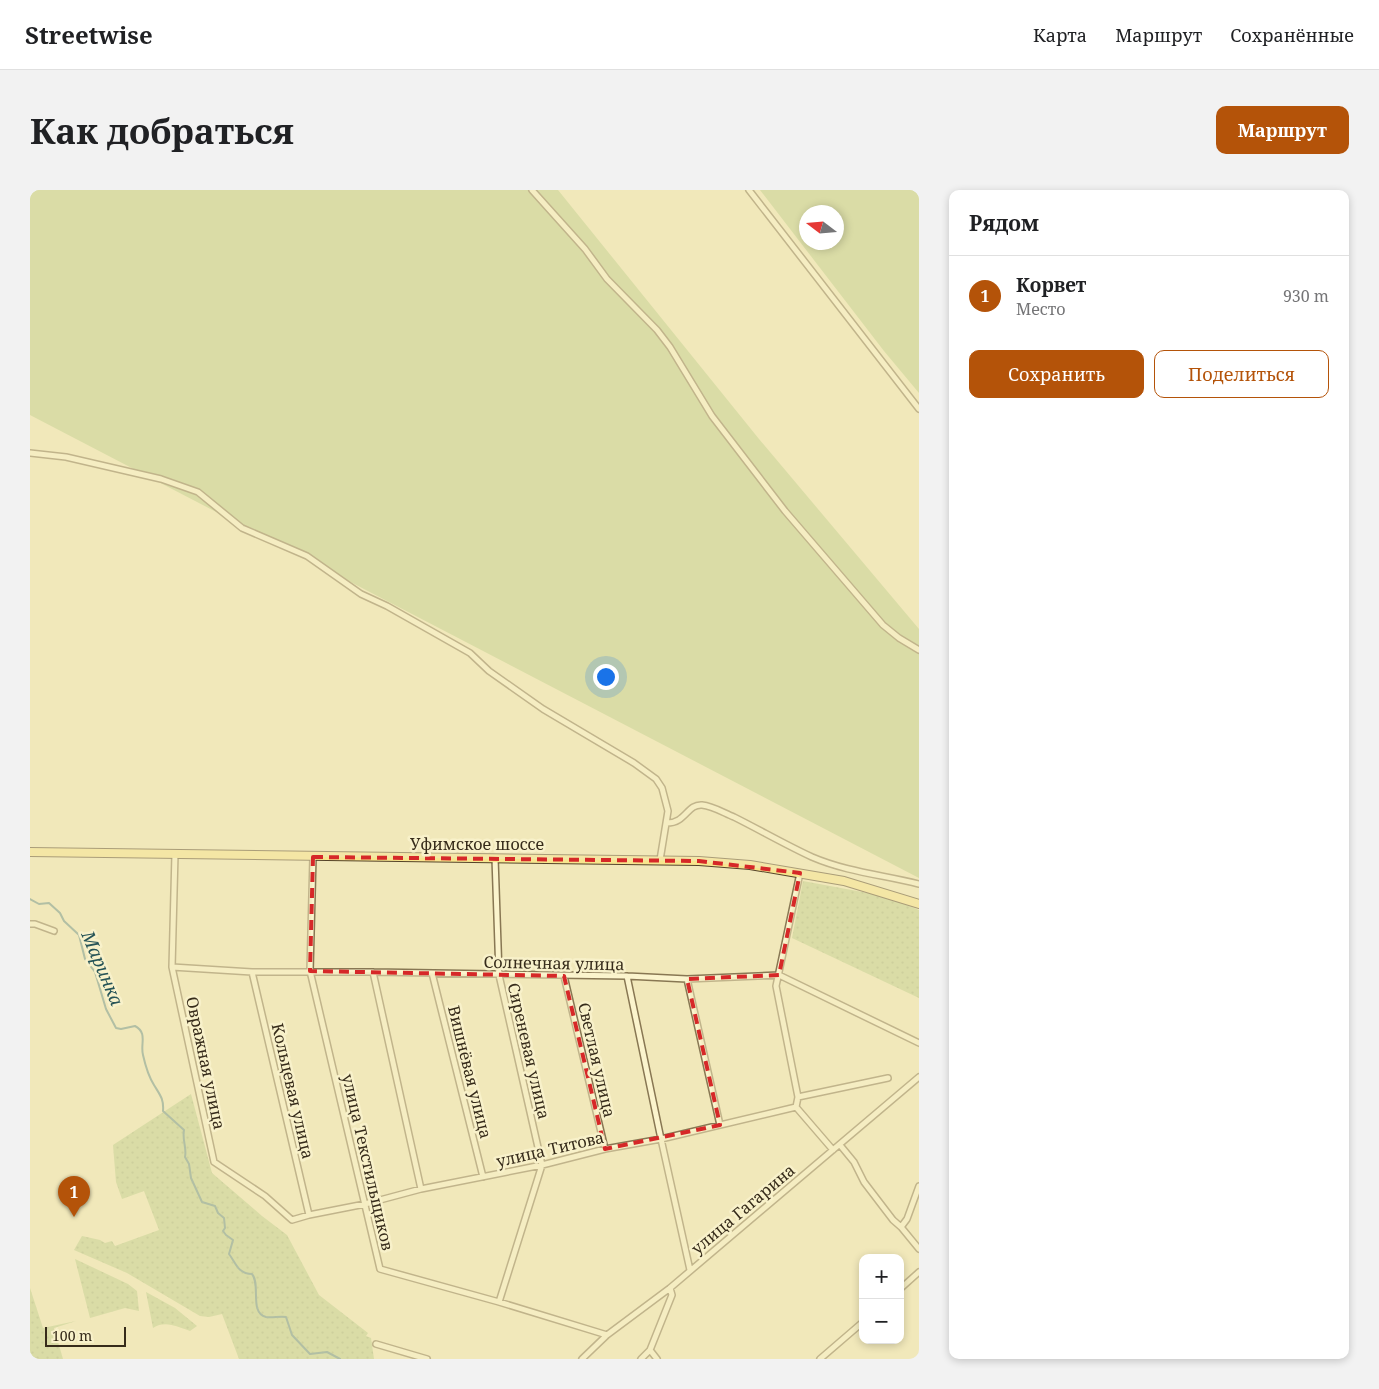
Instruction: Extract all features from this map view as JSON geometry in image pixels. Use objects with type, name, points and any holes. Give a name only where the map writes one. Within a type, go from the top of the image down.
[{"type":"main road","name":"Уфимское шоссе","points":[[30,852],[660,860],[750,865],[844,881],[919,904]]},
{"type":"street","points":[[532,190],[586,249],[607,279],[661,336],[712,416],[785,511],[882,625],[919,650]]},
{"type":"street","points":[[749,190],[919,409]]},
{"type":"street","points":[[30,453],[66,457],[160,480],[198,492],[242,528],[307,556],[361,594],[463,649],[543,709],[634,763],[656,779],[662,788],[668,811],[660,860]]},
{"type":"street","points":[[667,823],[681,820],[695,806],[704,805],[729,815],[830,864],[865,874],[919,884]]},
{"type":"street","name":"Овражная улица","points":[[175,854],[172,967],[214,1162],[265,1196],[292,1220],[309,1215]]},
{"type":"street","name":"улица Текстильщиков","points":[[313,857],[310,971],[380,1269],[499,1302],[607,1335]]},
{"type":"street","name":"Сиреневая улица","points":[[495,858],[500,975],[542,1165],[499,1302]]},
{"type":"street","points":[[800,873],[776,986],[798,1097],[796,1107],[833,1150]]},
{"type":"street","points":[[30,924],[54,931]]},
{"type":"street","name":"Солнечная улица","points":[[172,967],[252,972],[310,971],[627,976],[687,979],[779,975],[919,1043]]},
{"type":"street","name":"Кольцевая улица","points":[[252,972],[309,1215]]},
{"type":"street","points":[[373,972],[421,1190]]},
{"type":"street","name":"Вишнёвая улица","points":[[432,973],[483,1177]]},
{"type":"street","name":"Светлая улица","points":[[564,976],[605,1149]]},
{"type":"street","points":[[627,976],[690,1270]]},
{"type":"street","points":[[687,979],[720,1125]]},
{"type":"street","name":"улица Гагарина","points":[[582,1359],[607,1335],[670,1288],[919,1077]]},
{"type":"street","points":[[798,1097],[888,1078]]},
{"type":"street","name":"улица Титова","points":[[309,1215],[542,1165],[605,1149],[796,1107]]},
{"type":"street","points":[[840,1145],[854,1162],[864,1182],[919,1250]]},
{"type":"street","points":[[901,1227],[907,1219],[919,1186]]},
{"type":"street","points":[[904,1285],[919,1272]]},
{"type":"street","points":[[640,1359],[650,1350],[672,1295],[670,1288]]},
{"type":"street","points":[[820,1359],[859,1325]]},
{"type":"street","points":[[376,1344],[427,1359]]},
{"type":"street","points":[[650,1350],[657,1359]]},
{"type":"highlighted area","points":[[313,857],[699,861],[800,873],[779,975],[687,979],[720,1125],[605,1149],[564,976],[310,971]]},
{"type":"green space","points":[[30,190],[558,190],[759,439],[919,629],[919,878],[30,415]]},
{"type":"green space","points":[[760,190],[919,190],[919,393],[806,250],[844,250],[844,205],[799,205],[799,241]]},
{"type":"green space","points":[[803,881],[884,896],[919,910],[919,998],[792,938]]},
{"type":"green space","points":[[191,1094],[212,1173],[287,1235],[319,1295],[368,1333],[366,1336],[371,1338],[374,1359],[239,1359],[222,1314],[209,1317],[200,1316],[127,1273],[74,1250],[82,1236],[105,1243],[112,1241],[115,1246],[159,1230],[144,1191],[122,1199],[116,1182],[113,1145]]},
{"type":"green space","points":[[75,1259],[128,1284],[137,1291],[139,1311],[125,1308],[90,1318]]},
{"type":"green space","points":[[30,1288],[43,1328],[76,1321],[54,1328],[63,1359],[30,1359]]},
{"type":"green space","points":[[146,1292],[175,1308],[197,1326],[190,1331],[167,1324],[153,1328]]},
{"type":"waterway","name":"Маринка","points":[[30,899],[39,904],[49,903],[79,935],[85,959],[95,972],[106,1009],[116,1028],[121,1029],[135,1026],[141,1032],[143,1039],[142,1051],[145,1062],[150,1078],[161,1097],[163,1111],[184,1130],[185,1157],[189,1164],[191,1178],[202,1202],[215,1206],[218,1213],[224,1218],[225,1228],[223,1231],[233,1240],[229,1254],[240,1270],[247,1274],[252,1274],[256,1284],[256,1304],[258,1310],[266,1317],[286,1317],[292,1335],[310,1354],[327,1352],[340,1359]]},
{"type":"place","name":"Корвет","points":[[74,1217]]}]
